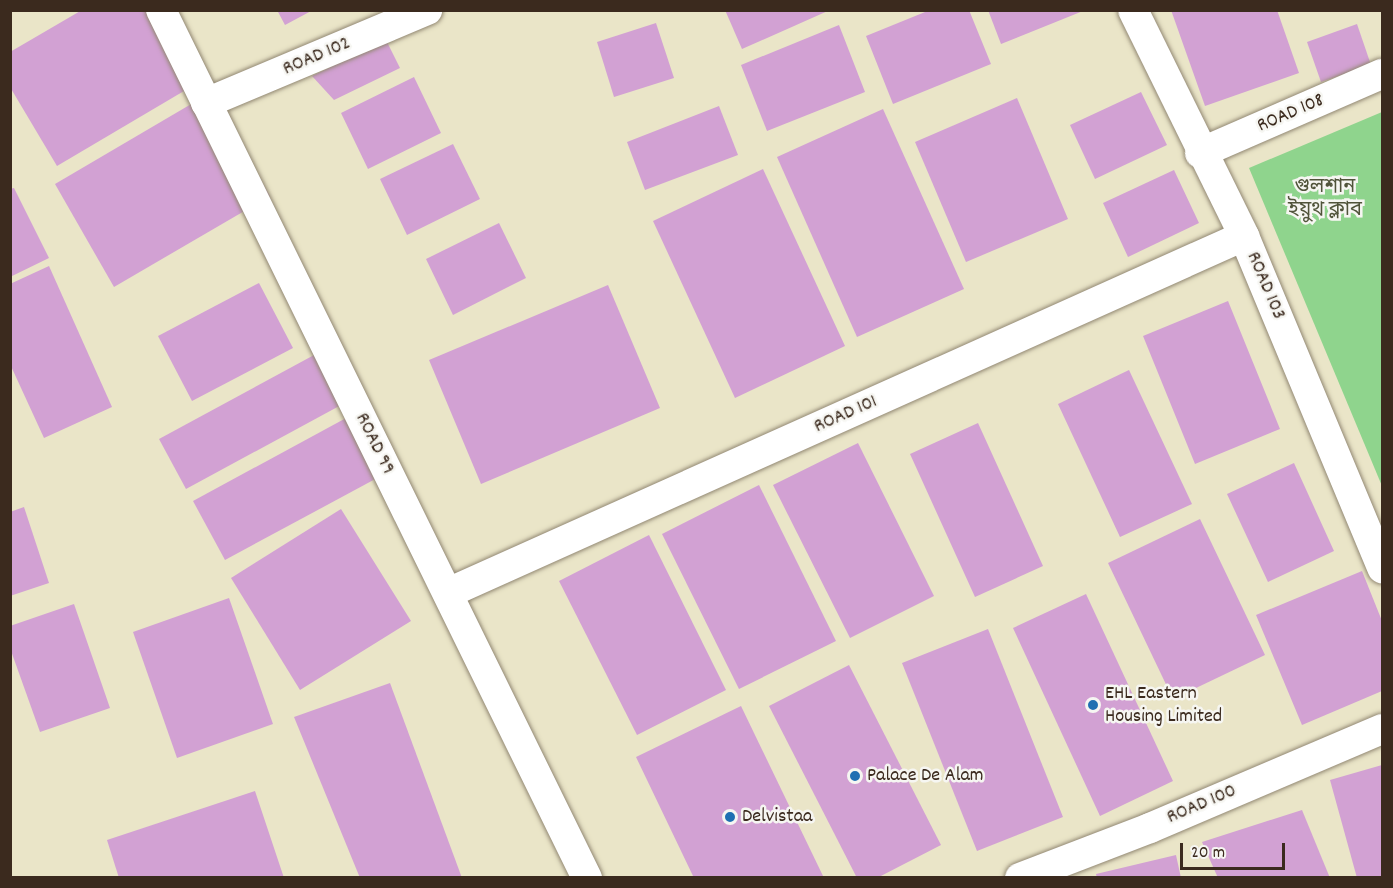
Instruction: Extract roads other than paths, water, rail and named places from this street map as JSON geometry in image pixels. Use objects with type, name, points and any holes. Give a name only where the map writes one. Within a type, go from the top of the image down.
[{"type":"street","name":"ROAD 99","points":[[161,10],[587,878]]},
{"type":"street","name":"ROAD 102","points":[[206,103],[427,10]]},
{"type":"street","name":"ROAD 103","points":[[1133,10],[1200,153],[1244,236],[1383,568]]},
{"type":"street","name":"ROAD 108","points":[[1200,153],[1383,75]]},
{"type":"street","name":"ROAD 101","points":[[448,593],[1244,236]]},
{"type":"street","name":"ROAD 100","points":[[1020,878],[1150,828],[1383,729]]},
{"type":"place","name":"EHL Eastern Housing Limited","points":[[1093,705]]},
{"type":"place","name":"Palace De Alam","points":[[855,776]]},
{"type":"place","name":"Delvistaa","points":[[730,817]]},
{"type":"park label","name":"গুলশান ইয়ুথ ক্লাব","points":[[1325,200]]}]
